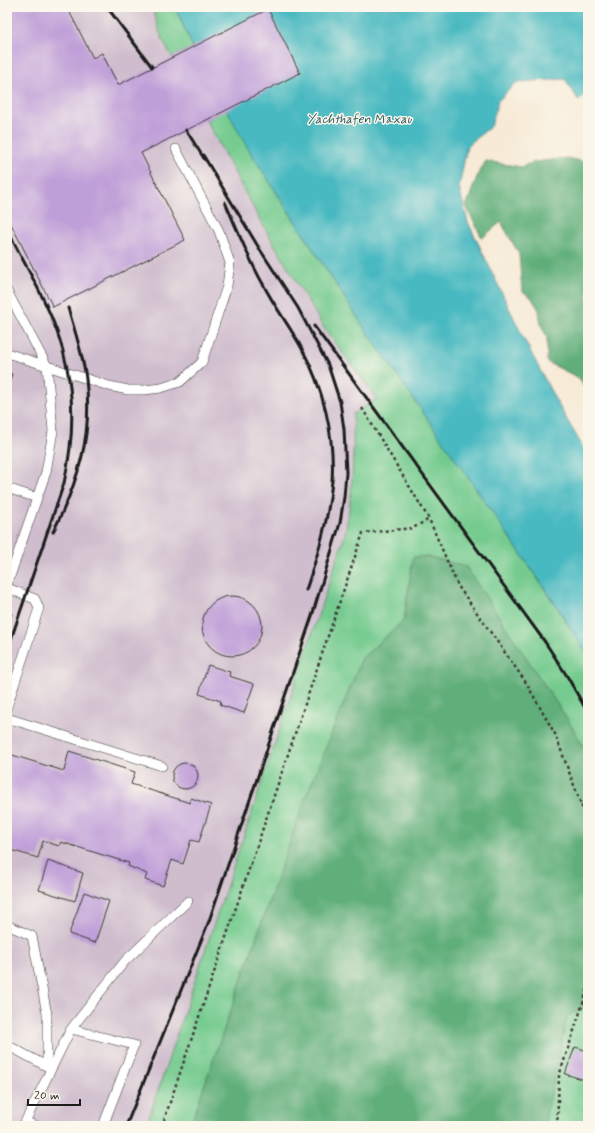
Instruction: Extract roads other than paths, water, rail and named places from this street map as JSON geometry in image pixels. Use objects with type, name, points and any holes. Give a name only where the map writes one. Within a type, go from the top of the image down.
[{"type":"lane","points":[[7,353],[109,386],[128,390],[161,388],[180,382],[202,362],[227,286],[230,263],[219,231],[176,149]]},
{"type":"lane","points":[[7,291],[47,366],[53,431],[48,466],[7,585]]},
{"type":"lane","points":[[7,488],[37,498]]},
{"type":"lane","points":[[7,588],[36,599],[39,604],[7,707]]},
{"type":"lane","points":[[7,718],[162,766]]},
{"type":"lane","points":[[37,1126],[24,1124],[49,1068],[71,1029],[125,961],[188,901]]},
{"type":"lane","points":[[7,925],[32,936],[47,1014],[49,1068]]},
{"type":"lane","points":[[71,1029],[134,1045],[103,1126]]},
{"type":"lane","points":[[7,1045],[49,1068]]},
{"type":"water","name":"Yachthafen Maxau","points":[[175,7],[588,7],[588,90],[579,101],[565,79],[517,82],[498,101],[491,126],[467,146],[459,188],[468,222],[523,337],[555,399],[588,456],[588,655],[546,590],[363,326],[247,147],[190,41]]},
{"type":"railway","points":[[107,7],[152,67]]},
{"type":"railway","points":[[186,130],[205,160]]},
{"type":"railway","points":[[126,1126],[209,921],[312,616],[340,523],[346,473],[344,429],[340,402],[328,365],[298,308],[259,248],[203,155]]},
{"type":"railway","points":[[225,202],[258,274],[309,362],[316,378],[326,412],[332,446],[331,495],[315,563],[306,590]]},
{"type":"railway","points":[[7,229],[38,288],[58,335],[70,384],[72,417],[70,450],[64,483],[7,651]]},
{"type":"railway","points":[[53,532],[70,495],[82,458],[87,420],[88,400],[85,370],[68,308]]},
{"type":"railway","points":[[314,326],[545,642],[567,676],[588,713]]}]
